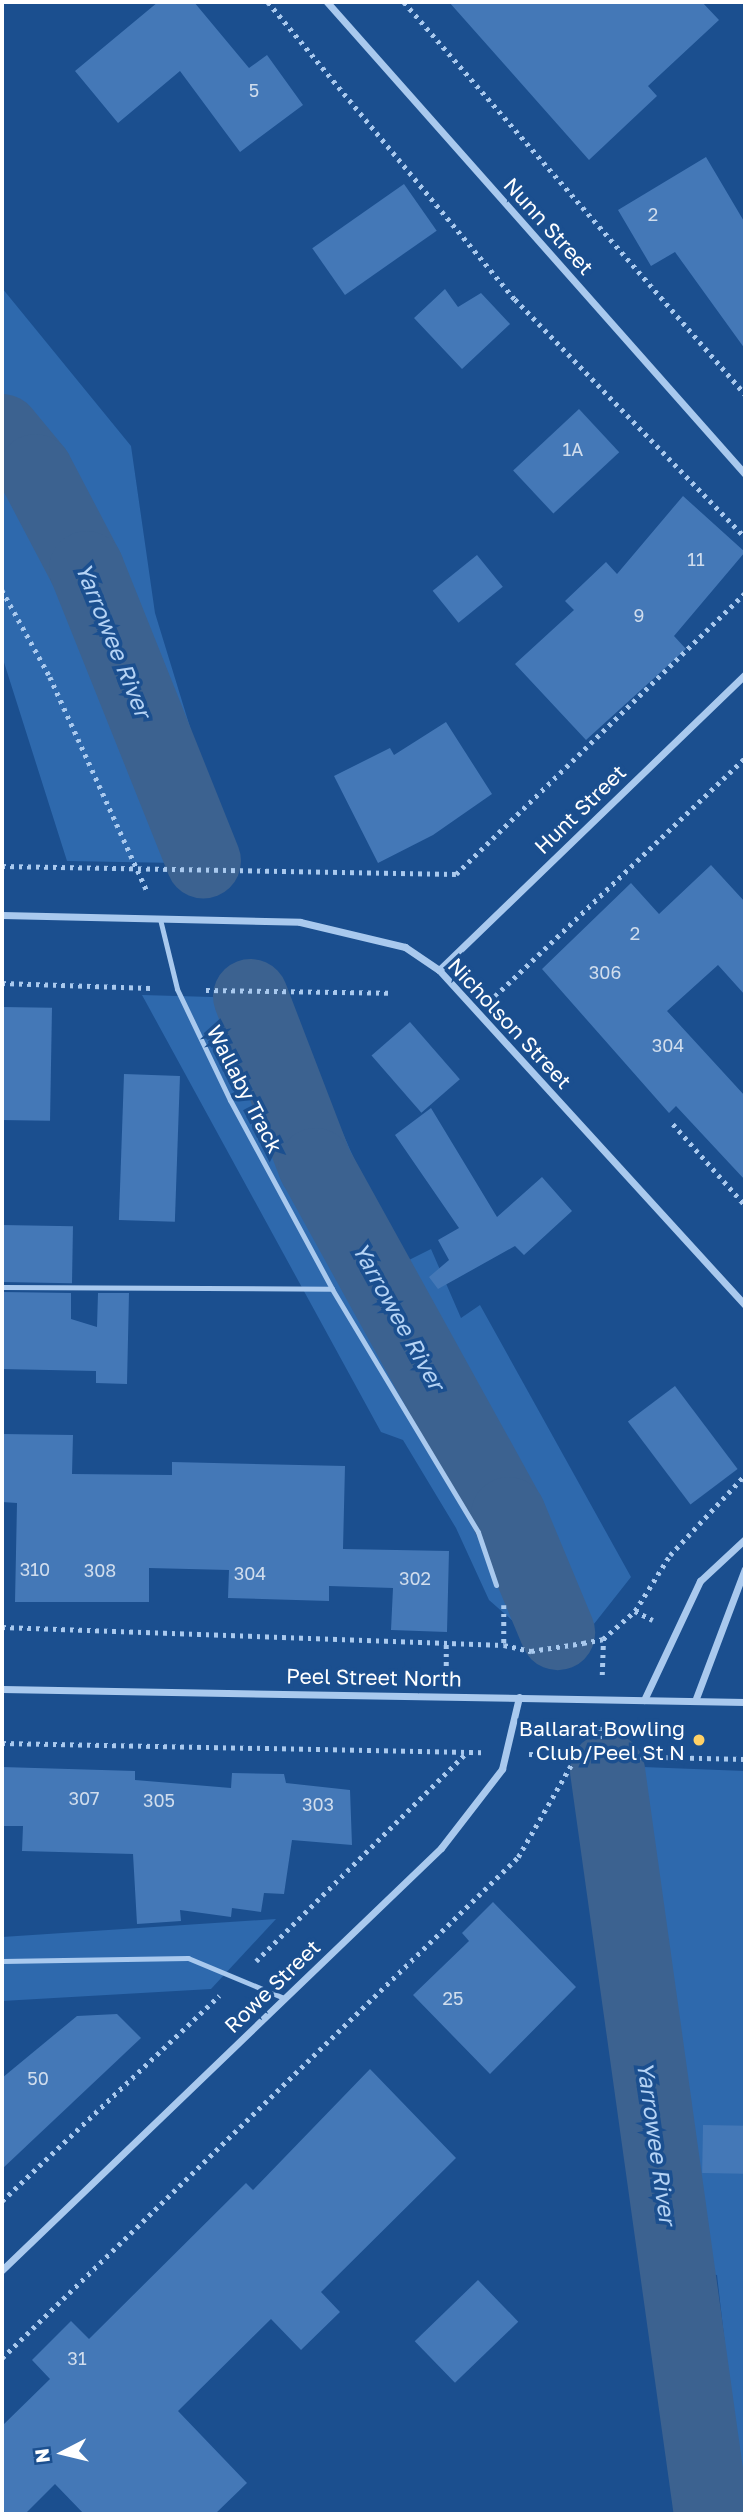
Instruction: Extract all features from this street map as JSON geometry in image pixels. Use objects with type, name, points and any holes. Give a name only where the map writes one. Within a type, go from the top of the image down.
[{"type":"street","name":"Nunn Street","points":[[327,2],[745,474]]},
{"type":"street","name":"Hunt Street","points":[[439,970],[745,674]]},
{"type":"street","name":"Nicholson Street","points":[[2,915],[255,920],[358,932],[405,947],[439,970],[745,1306]]},
{"type":"street","points":[[644,1700],[700,1581],[745,1539]]},
{"type":"street","points":[[695,1701],[745,1569]]},
{"type":"street","name":"Peel Street North","points":[[2,1689],[745,1702]]},
{"type":"street","name":"Rowe Street","points":[[2,2270],[441,1848],[492,1787],[514,1737],[519,1697]]},
{"type":"lane","name":"Wallaby Track","points":[[160,919],[177,989],[332,1289],[478,1532],[496,1585]]},
{"type":"lane","points":[[2,1287],[332,1289]]},
{"type":"lane","points":[[2,1961],[188,1958],[285,1998]]},
{"type":"path","points":[[268,2],[515,299],[745,537]]},
{"type":"path","points":[[404,2],[745,394]]},
{"type":"path","points":[[2,590],[50,677],[160,919]]},
{"type":"path","points":[[2,866],[456,874],[745,593]]},
{"type":"path","points":[[478,1012],[745,758]]},
{"type":"path","points":[[2,984],[389,993]]},
{"type":"path","points":[[673,1124],[745,1205]]},
{"type":"path","points":[[2,1627],[504,1645],[531,1651],[603,1639],[635,1611],[670,1555],[745,1475]]},
{"type":"path","points":[[504,1645],[508,1624]]},
{"type":"path","points":[[602,1663],[603,1639]]},
{"type":"path","points":[[2,1743],[466,1752]]},
{"type":"path","points":[[2,2358],[518,1857],[576,1755],[745,1759]]},
{"type":"shaded area","points":[[2,288],[131,446],[155,613],[232,864],[67,861],[2,656]]},
{"type":"shaded area","points":[[142,995],[283,999],[401,1264],[431,1249],[461,1318],[480,1305],[631,1577],[590,1629],[540,1645],[489,1600],[456,1528],[403,1440],[381,1432]]},
{"type":"shaded area","points":[[643,1767],[745,1771],[745,2514],[705,2514],[740,2476],[717,2275],[707,2274]]},
{"type":"shaded area","points":[[276,1919],[211,1989],[2,2001],[2,1937]]},
{"type":"building","points":[[158,2],[194,2],[249,68],[267,55],[303,105],[240,152],[180,71],[118,123],[75,71]]},
{"type":"building","points":[[449,2],[702,2],[719,20],[648,86],[657,96],[589,160]]},
{"type":"building","points":[[706,157],[745,223],[745,349],[675,252],[651,266],[618,210]]},
{"type":"building","points":[[404,184],[437,231],[345,295],[312,248]]},
{"type":"building","points":[[445,289],[458,307],[481,293],[510,324],[462,369],[414,318]]},
{"type":"building","points":[[579,409],[619,452],[553,514],[513,470]]},
{"type":"building","points":[[683,496],[745,552],[674,636],[686,649],[586,740],[515,664],[574,610],[565,601],[606,562],[617,574]]},
{"type":"building","points":[[477,555],[503,587],[459,623],[433,591]]},
{"type":"building","points":[[446,722],[492,794],[433,835],[378,863],[334,776],[390,748],[394,755]]},
{"type":"building","points":[[711,865],[745,902],[745,995],[718,965],[667,1011],[745,1096],[745,1180],[676,1106],[669,1113],[542,969],[631,883],[659,914]]},
{"type":"building","points":[[2,1007],[52,1008],[50,1121],[2,1120]]},
{"type":"building","points":[[410,1022],[460,1079],[421,1113],[372,1055]]},
{"type":"building","points":[[124,1074],[180,1076],[175,1222],[119,1220]]},
{"type":"building","points":[[431,1108],[497,1217],[542,1177],[572,1211],[524,1255],[515,1246],[438,1289],[429,1277],[449,1260],[438,1240],[459,1228],[395,1135]]},
{"type":"building","points":[[2,1225],[73,1226],[72,1283],[2,1282]]},
{"type":"building","points":[[2,1292],[71,1293],[71,1319],[97,1327],[98,1293],[129,1293],[127,1384],[96,1383],[96,1371],[2,1369]]},
{"type":"building","points":[[675,1386],[738,1469],[690,1505],[628,1422]]},
{"type":"building","points":[[2,1434],[73,1435],[72,1474],[172,1475],[172,1462],[345,1466],[343,1549],[449,1551],[447,1632],[391,1630],[393,1588],[329,1586],[329,1601],[228,1598],[229,1570],[149,1568],[149,1602],[15,1602],[17,1503],[2,1502]]},
{"type":"building","points":[[2,1767],[135,1771],[135,1780],[231,1788],[232,1773],[284,1774],[286,1783],[350,1790],[352,1845],[292,1840],[284,1894],[264,1893],[261,1912],[232,1908],[231,1917],[180,1910],[181,1921],[137,1924],[133,1854],[22,1851],[23,1826],[2,1826]]},
{"type":"building","points":[[493,1902],[576,1987],[490,2074],[413,1995],[469,1941],[462,1933]]},
{"type":"building","points":[[117,2014],[141,2038],[2,2169],[2,2078],[77,2016]]},
{"type":"building","points":[[370,2069],[456,2158],[321,2292],[340,2312],[301,2350],[271,2319],[178,2411],[247,2483],[215,2514],[84,2514],[55,2484],[25,2514],[2,2514],[2,2426],[50,2379],[32,2360],[71,2321],[89,2339],[246,2183],[253,2190]]},
{"type":"building","points":[[703,2125],[745,2126],[744,2174],[702,2173]]},
{"type":"building","points":[[478,2280],[518,2322],[455,2383],[415,2341]]},
{"type":"waterway","name":"Yarrowee River","points":[[2,431],[35,471],[86,568],[203,861]]},
{"type":"waterway","name":"Yarrowee River","points":[[250,996],[315,1165],[508,1514],[557,1632]]},
{"type":"waterway","name":"Yarrowee River","points":[[607,1770],[711,2514]]},
{"type":"place","name":"Ballarat Bowling Club/Peel St N","points":[[699,1740]]}]
